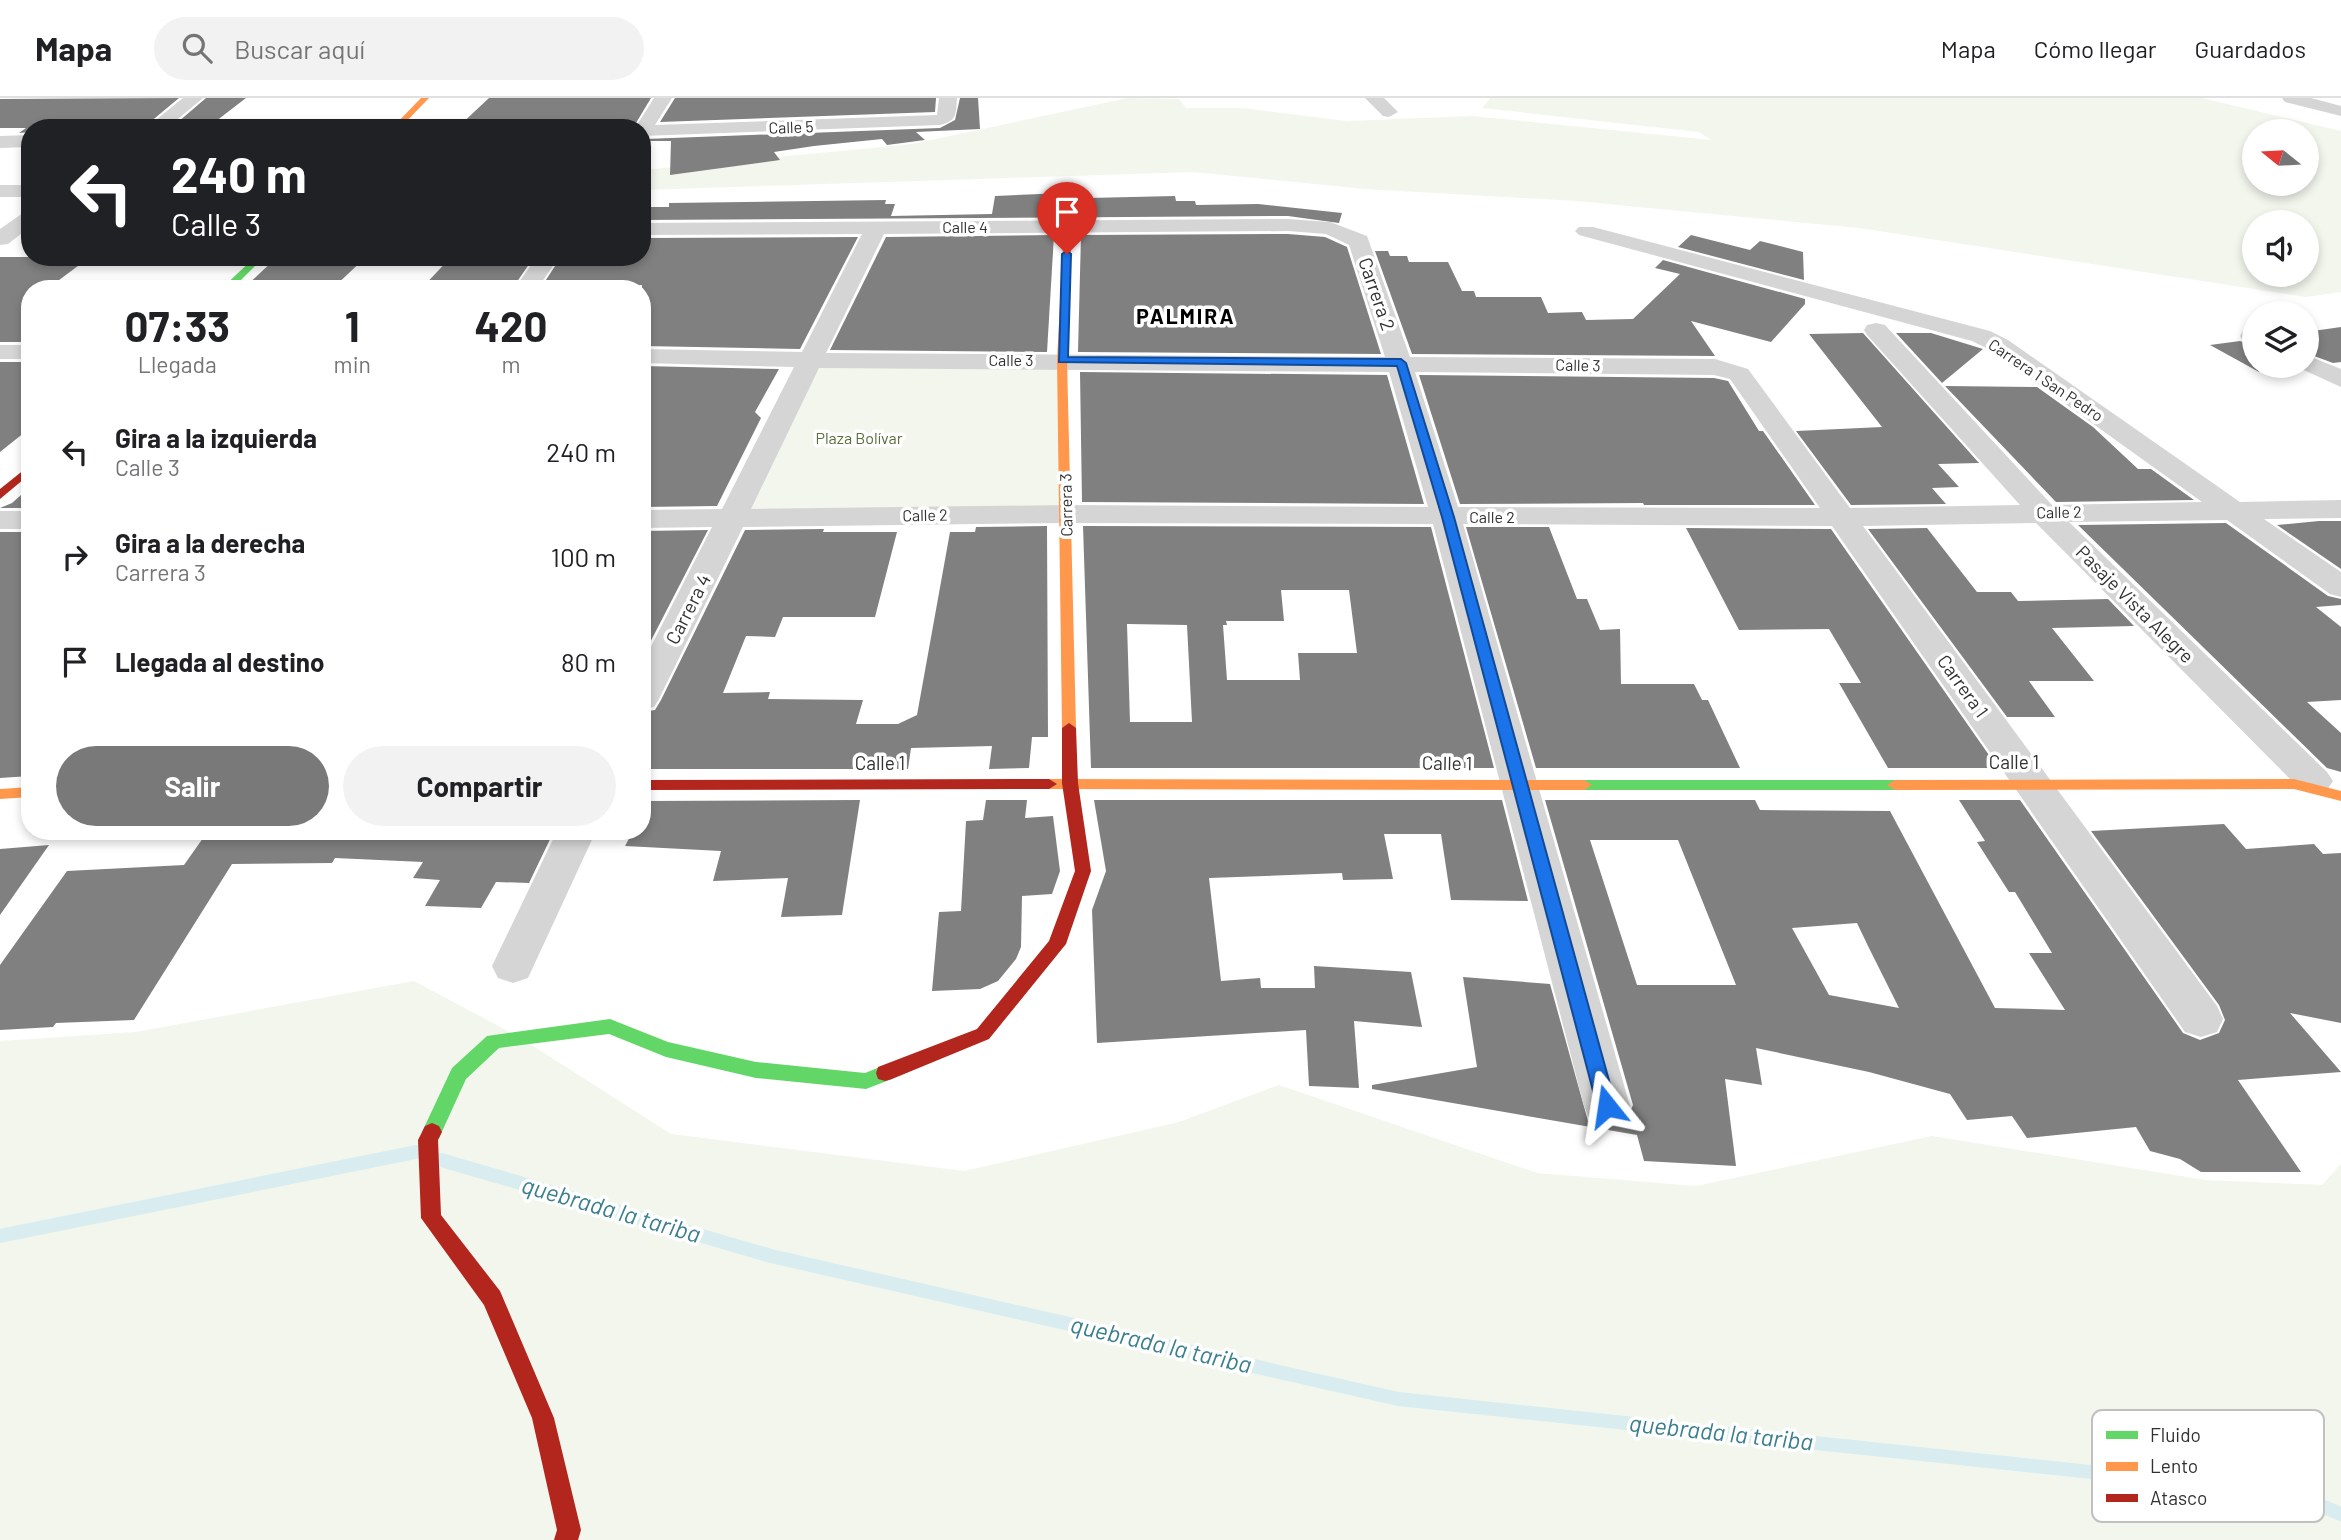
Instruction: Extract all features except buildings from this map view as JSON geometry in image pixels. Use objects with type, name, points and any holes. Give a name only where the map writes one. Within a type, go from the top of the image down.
[{"type":"street","points":[[167,119],[194,98]]},
{"type":"street","points":[[405,119],[425,98]]},
{"type":"street","points":[[650,119],[663,98]]},
{"type":"street","name":"Calle 5","points":[[651,131],[940,120],[947,117],[948,98]]},
{"type":"street","points":[[1374,98],[1389,112]]},
{"type":"street","points":[[2291,98],[2341,111]]},
{"type":"street","points":[[651,149],[677,148],[771,127],[818,107]]},
{"type":"street","points":[[0,142],[21,141]]},
{"type":"street","points":[[0,191],[21,191]]},
{"type":"street","points":[[1,238],[21,224]]},
{"type":"street","name":"Calle 4","points":[[651,229],[1287,226]]},
{"type":"street","name":"Carrera 2","points":[[1287,226],[1330,228],[1359,241],[1401,363],[1448,517],[1607,1106]]},
{"type":"street","name":"Carrera 3","points":[[566,1540],[569,1530],[543,1418],[492,1298],[431,1218],[428,1140],[458,1074],[494,1041],[610,1026],[666,1049],[756,1070],[866,1081],[983,1034],[1057,944],[1083,871],[1070,783],[1062,360],[1068,227]]},
{"type":"street","points":[[808,360],[876,228]]},
{"type":"street","name":"Carrera 1 San Pedro","points":[[1586,231],[1981,336],[2010,353],[2341,587]]},
{"type":"street","points":[[1,238],[21,237]]},
{"type":"street","points":[[236,280],[250,266]]},
{"type":"street","name":"Pasaje Vista Alegre","points":[[1875,330],[2042,512],[2322,786]]},
{"type":"street","points":[[0,352],[21,352]]},
{"type":"street","name":"Calle 3","points":[[651,356],[808,360],[1715,367]]},
{"type":"street","name":"Carrera 4","points":[[651,681],[808,360]]},
{"type":"street","name":"Carrera 1","points":[[1715,367],[1739,374],[2201,1018]]},
{"type":"street","points":[[2319,368],[2341,379]]},
{"type":"street","points":[[0,495],[21,476]]},
{"type":"street","name":"Calle 2","points":[[651,519],[1066,513],[1448,517],[1842,516],[2341,509]]},
{"type":"street","points":[[0,520],[21,520]]},
{"type":"street","name":"Calle 1","points":[[651,785],[2034,783],[2322,786]]},
{"type":"street","points":[[0,794],[21,793]]},
{"type":"street","points":[[513,965],[573,840]]},
{"type":"green space","points":[[1128,98],[1179,99],[1186,108],[1243,108],[1347,121],[1473,116],[1711,140],[1699,132],[1482,108],[1490,98],[2202,98],[2290,119],[2242,119],[2242,196],[2319,196],[2319,126],[2341,131],[2341,292],[2306,297],[1859,228],[1576,201],[1365,189],[1194,172],[651,190],[651,169],[912,144]]},
{"type":"green space","name":"Plaza Bolívar","points":[[808,360],[1062,360],[1066,514],[733,518]]},
{"type":"green space","points":[[414,981],[519,1037],[671,1134],[964,1171],[1179,1122],[1279,1085],[1537,1173],[1696,1186],[1932,1136],[2206,1180],[2322,1185],[2341,1164],[2341,1540],[0,1540],[0,1041],[136,1032]]},
{"type":"waterway","name":"quebrada la tariba","points":[[0,1236],[416,1152]]},
{"type":"waterway","name":"quebrada la tariba","points":[[441,1160],[771,1256],[1398,1399],[2092,1472]]},
{"type":"waterway","name":"quebrada la tariba","points":[[2324,1507],[2341,1514]]},
{"type":"traffic: fast","points":[[236,280],[250,266]]},
{"type":"traffic: fast","points":[[1584,785],[1895,785]]},
{"type":"traffic: fast","points":[[432,1132],[459,1074],[494,1041],[610,1026],[666,1049],[756,1070],[866,1081],[885,1073]]},
{"type":"traffic: slow","points":[[405,119],[425,98]]},
{"type":"traffic: slow","points":[[1068,227],[1062,360],[1069,728]]},
{"type":"traffic: slow","points":[[1049,784],[1584,785]]},
{"type":"traffic: slow","points":[[1895,785],[2294,784],[2341,796]]},
{"type":"traffic: slow","points":[[0,794],[21,793]]},
{"type":"traffic: jam","points":[[0,495],[21,476]]},
{"type":"traffic: jam","points":[[885,1073],[983,1034],[1057,944],[1083,871],[1070,783],[1069,728]]},
{"type":"traffic: jam","points":[[651,785],[1049,784]]},
{"type":"traffic: jam","points":[[432,1132],[428,1140],[431,1218],[492,1298],[543,1418],[569,1530],[566,1540]]},
{"type":"district","name":"PALMIRA","points":[[1186,317]]},
{"type":"route","points":[[1067,254],[1062,360],[1401,363],[1448,517],[1607,1106]]}]
